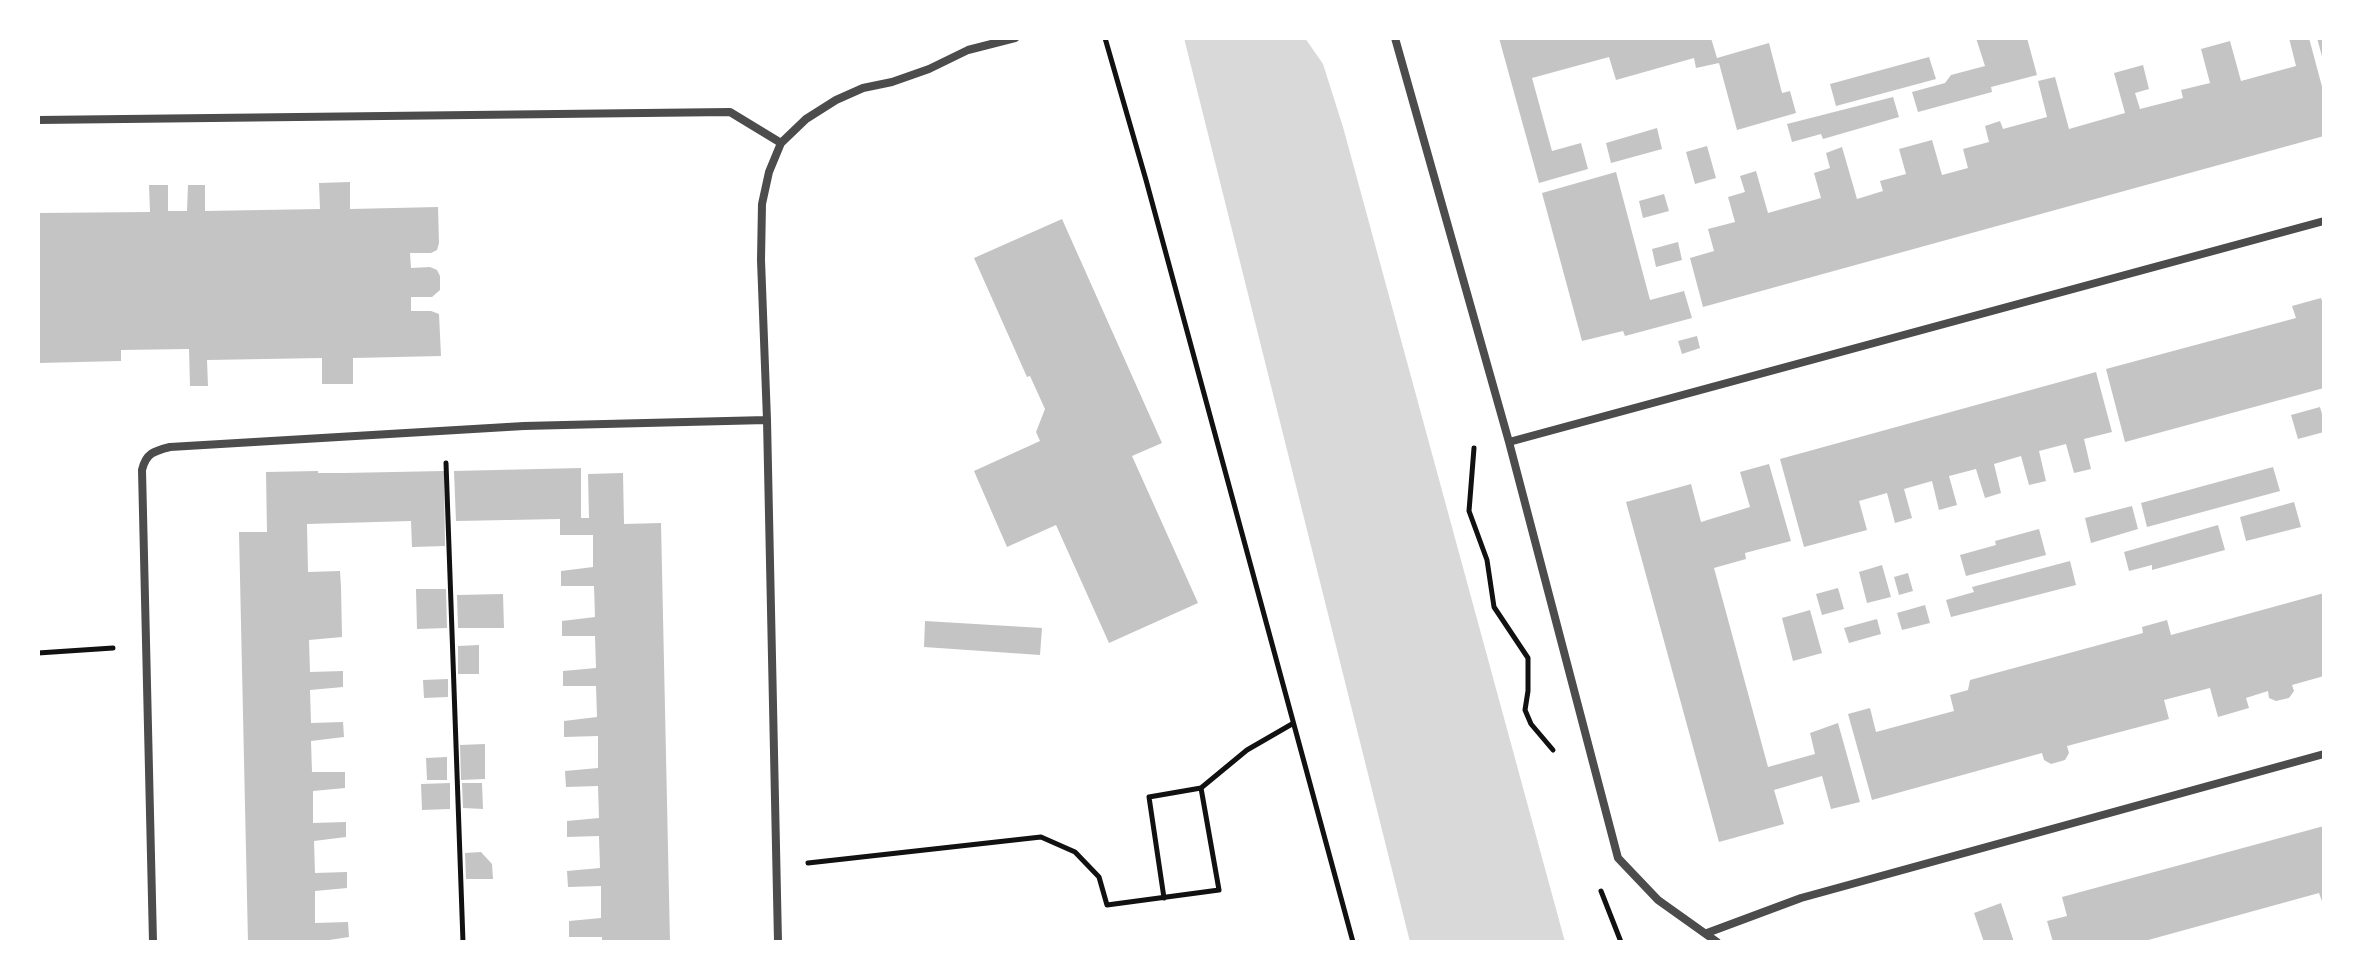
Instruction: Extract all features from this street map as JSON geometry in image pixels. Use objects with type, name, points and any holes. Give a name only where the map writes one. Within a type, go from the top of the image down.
[{"type":"street","points":[[778,942],[761,260],[762,204],[769,172],[781,143],[806,119],[836,100],[863,88],[929,69],[968,50],[984,38]]},
{"type":"street","points":[[968,50],[1015,38]]},
{"type":"street","points":[[1395,38],[1509,442],[1618,858],[1658,900],[1717,942]]},
{"type":"street","points":[[38,120],[730,112],[781,143]]},
{"type":"street","points":[[1509,442],[2324,221]]},
{"type":"street","points":[[153,942],[142,470],[144,460],[150,454],[170,447],[445,430],[767,420]]},
{"type":"street","points":[[1707,933],[1801,898],[2324,754]]},
{"type":"path","points":[[1105,38],[1353,942]]},
{"type":"path","points":[[445,430],[463,942]]},
{"type":"path","points":[[38,653],[145,646]]},
{"type":"path","points":[[1164,898],[1149,797],[1201,788],[1247,750],[1292,724]]},
{"type":"path","points":[[775,867],[1041,837],[1075,852],[1099,877],[1107,905],[1219,890],[1201,788]]},
{"type":"shaded area","points":[[1184,38],[1305,38],[1323,64],[1343,127],[1565,942],[1410,942]]},
{"type":"building","points":[[1499,38],[1711,38],[1717,58],[1769,43],[1782,93],[1790,91],[1796,113],[1737,130],[1719,63],[1696,68],[1694,58],[1616,80],[1609,57],[1532,78],[1552,151],[1581,143],[1588,169],[1539,183]]},
{"type":"building","points":[[1976,38],[2027,38],[2037,75],[1991,87],[1992,92],[1918,112],[1912,92],[1945,83],[1951,75],[1985,66]]},
{"type":"building","points":[[2289,38],[2309,38],[2324,94],[2324,136],[1703,307],[1690,258],[1714,251],[1708,229],[1735,222],[1728,197],[1745,192],[1740,176],[1756,171],[1768,213],[1821,198],[1814,173],[1830,168],[1826,153],[1842,147],[1857,199],[1883,191],[1880,181],[1906,174],[1899,149],[1932,140],[1942,175],[1968,168],[1963,149],[1989,142],[1985,126],[2000,121],[2003,129],[2047,117],[2038,81],[2055,77],[2069,129],[2125,113],[2114,73],[2143,65],[2149,89],[2135,93],[2140,109],[2183,98],[2181,90],[2210,83],[2201,49],[2230,41],[2241,81],[2296,66]]},
{"type":"building","points":[[2317,38],[2324,38],[2324,60],[2323,60]]},
{"type":"building","points":[[1929,57],[1936,79],[1836,106],[1830,84]]},
{"type":"building","points":[[1893,97],[1899,117],[1823,139],[1821,134],[1792,142],[1787,124]]},
{"type":"building","points":[[1657,128],[1662,149],[1611,163],[1606,143]]},
{"type":"building","points":[[1707,146],[1716,178],[1695,184],[1686,152]]},
{"type":"building","points":[[1616,172],[1650,300],[1684,291],[1692,318],[1625,336],[1623,331],[1582,341],[1542,193]]},
{"type":"building","points":[[350,182],[350,209],[438,207],[437,250],[410,253],[411,268],[430,267],[437,270],[440,290],[432,297],[411,297],[411,311],[439,314],[441,356],[353,358],[353,384],[322,384],[322,358],[207,360],[208,386],[190,386],[189,349],[121,350],[121,361],[38,363],[38,213],[150,212],[149,185],[168,185],[168,211],[187,211],[188,185],[205,185],[205,211],[320,209],[319,183]]},
{"type":"building","points":[[1664,194],[1669,211],[1643,218],[1639,201]]},
{"type":"building","points":[[1062,219],[1162,443],[1132,456],[1198,603],[1109,643],[1056,525],[1007,547],[974,471],[1040,441],[1036,432],[1045,409],[1030,376],[1027,377],[974,258]]},
{"type":"building","points":[[1678,242],[1682,260],[1656,267],[1652,249]]},
{"type":"building","points":[[2321,298],[2324,307],[2324,388],[2125,442],[2106,369],[2296,318],[2292,306]]},
{"type":"building","points":[[1697,336],[1700,348],[1682,354],[1678,341]]},
{"type":"building","points":[[2096,372],[2112,432],[2084,439],[2091,469],[2074,473],[2066,444],[2039,451],[2046,481],[2029,485],[2021,456],[1994,464],[2001,493],[1985,498],[1976,469],[1949,476],[1957,505],[1939,510],[1932,481],[1904,489],[1912,518],[1895,523],[1887,493],[1859,501],[1867,530],[1804,547],[1780,459]]},
{"type":"building","points":[[2320,407],[2324,432],[2298,439],[2291,415]]},
{"type":"building","points":[[1769,464],[1791,541],[1745,553],[1746,559],[1714,568],[1768,767],[1815,754],[1810,733],[1838,723],[1860,802],[1831,809],[1822,776],[1774,790],[1784,824],[1719,842],[1626,502],[1691,484],[1701,522],[1750,507],[1740,472]]},
{"type":"building","points":[[2273,467],[2280,491],[2147,527],[2141,503]]},
{"type":"building","points":[[581,468],[581,518],[589,518],[588,474],[623,473],[624,524],[661,523],[670,942],[602,942],[602,937],[569,937],[569,921],[601,918],[601,886],[568,887],[567,871],[600,868],[599,836],[567,837],[567,821],[599,818],[598,786],[566,787],[565,771],[598,768],[598,736],[564,737],[564,721],[597,717],[596,686],[563,686],[563,671],[596,668],[595,636],[562,636],[562,621],[595,617],[594,586],[561,586],[561,571],[593,567],[593,535],[560,535],[560,519],[456,521],[454,471]]},
{"type":"building","points":[[444,471],[445,546],[412,547],[411,521],[307,524],[308,572],[340,571],[341,587],[342,637],[309,640],[310,672],[343,671],[343,687],[310,690],[311,723],[343,722],[344,737],[311,741],[312,772],[345,772],[345,788],[313,791],[313,823],[346,822],[346,837],[314,841],[315,873],[347,872],[347,888],[315,891],[315,923],[348,922],[349,937],[316,942],[248,942],[239,532],[267,532],[266,472]]},
{"type":"building","points":[[2294,502],[2301,527],[2246,541],[2240,517]]},
{"type":"building","points":[[2132,506],[2138,529],[2091,543],[2085,518]]},
{"type":"building","points":[[2218,525],[2225,550],[2152,570],[2152,565],[2129,571],[2124,552]]},
{"type":"building","points":[[2039,529],[2046,555],[1966,576],[1960,555]]},
{"type":"building","points":[[2070,561],[2076,585],[1951,617],[1946,600],[1974,592],[1972,587]]},
{"type":"building","points":[[1882,565],[1891,597],[1867,603],[1859,572]]},
{"type":"building","points":[[1908,573],[1913,591],[1899,595],[1894,577]]},
{"type":"building","points":[[1838,588],[1844,609],[1822,615],[1816,594]]},
{"type":"building","points":[[416,589],[446,589],[447,628],[417,629]]},
{"type":"building","points":[[2324,593],[2324,676],[2292,685],[2294,691],[2289,698],[2276,701],[2269,698],[2268,691],[2246,698],[2249,708],[2218,717],[2210,688],[2164,700],[2169,719],[2067,746],[2069,753],[2065,760],[2051,764],[2044,760],[2042,753],[1872,800],[1848,714],[1870,708],[1876,732],[1954,711],[1950,695],[1968,690],[1970,680],[2143,633],[2142,627],[2167,620],[2171,635]]},
{"type":"building","points":[[503,594],[504,628],[458,628],[457,595]]},
{"type":"building","points":[[1925,605],[1930,623],[1902,630],[1897,613]]},
{"type":"building","points":[[1810,610],[1822,653],[1793,661],[1782,618]]},
{"type":"building","points":[[1877,619],[1881,634],[1849,643],[1844,628]]},
{"type":"building","points":[[925,621],[1042,628],[1040,655],[924,647]]},
{"type":"building","points":[[479,645],[479,674],[458,674],[458,646]]},
{"type":"building","points":[[448,679],[448,697],[424,698],[423,680]]},
{"type":"building","points":[[485,744],[485,779],[461,780],[460,745]]},
{"type":"building","points":[[447,757],[447,780],[427,780],[426,758]]},
{"type":"building","points":[[450,783],[450,809],[422,810],[421,784]]},
{"type":"building","points":[[462,783],[482,783],[483,809],[463,808]]},
{"type":"building","points":[[2324,826],[2324,907],[2319,893],[2141,942],[2053,942],[2047,921],[2067,916],[2062,897]]},
{"type":"building","points":[[481,852],[492,864],[493,879],[466,879],[465,853]]},
{"type":"building","points":[[2001,903],[2014,942],[1984,942],[1974,913]]}]
